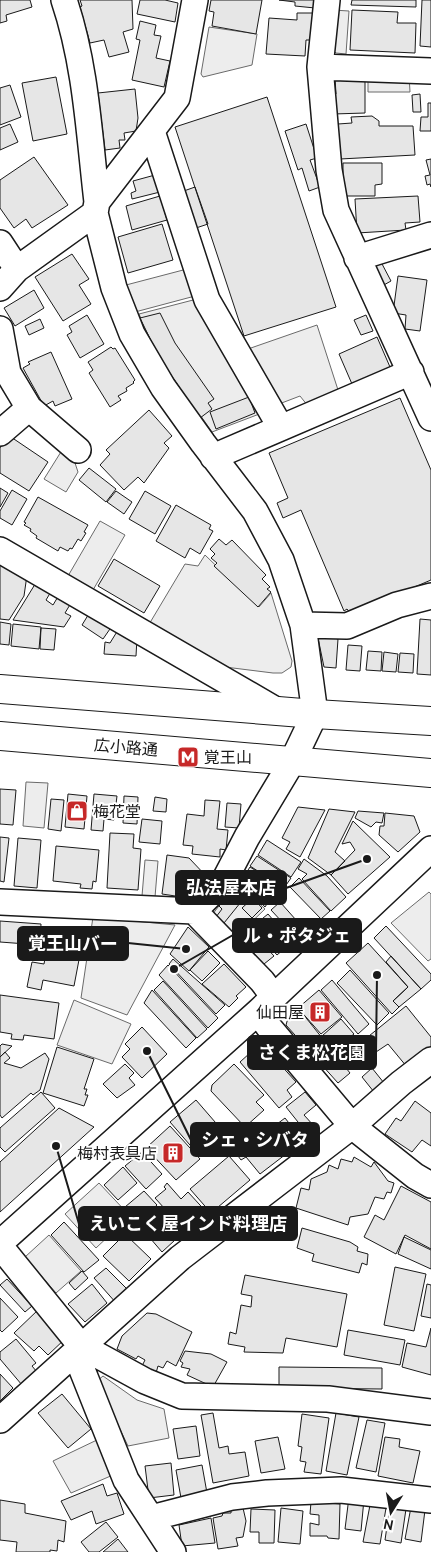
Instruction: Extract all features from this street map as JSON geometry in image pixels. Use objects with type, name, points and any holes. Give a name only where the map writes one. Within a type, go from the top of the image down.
[{"type":"main road","points":[[0,689],[315,714],[431,721]]},
{"type":"main road","name":"広小路通","points":[[0,736],[431,773]]},
{"type":"street","points":[[64,0],[74,28],[83,79],[96,207],[114,288],[132,334],[162,387],[255,511],[281,560],[303,625],[315,714],[292,762],[247,837],[224,881],[194,911]]},
{"type":"street","points":[[0,288],[17,268],[96,207],[177,98],[196,0]]},
{"type":"street","points":[[326,0],[320,67],[329,170],[336,210],[431,418]]},
{"type":"street","points":[[320,67],[431,71]]},
{"type":"street","points":[[152,131],[207,300],[281,428]]},
{"type":"street","points":[[357,258],[431,235]]},
{"type":"street","points":[[0,243],[17,268]]},
{"type":"street","points":[[0,329],[8,373],[29,408],[78,450]]},
{"type":"street","points":[[214,457],[411,372]]},
{"type":"street","points":[[0,433],[29,408]]},
{"type":"street","points":[[0,550],[276,710]]},
{"type":"street","points":[[303,625],[347,626],[396,605],[431,596]]},
{"type":"street","points":[[431,849],[266,1004],[0,1245],[81,1346],[145,1381],[182,1396],[328,1399],[431,1412]]},
{"type":"street","points":[[0,902],[194,911],[262,981],[268,1026],[352,1126],[415,1176],[431,1185]]},
{"type":"street","points":[[0,1420],[180,1258],[352,1126],[401,1083],[431,1060]]},
{"type":"street","points":[[81,1346],[79,1362],[126,1480],[173,1552]]},
{"type":"street","points":[[151,1518],[232,1497],[268,1493],[341,1490],[431,1500]]},
{"type":"shaded area","points":[[333,10],[349,11],[346,54],[336,53],[331,48]]},
{"type":"shaded area","points":[[209,27],[257,34],[252,65],[203,77],[201,74]]},
{"type":"shaded area","points":[[368,75],[409,75],[410,92],[368,92]]},
{"type":"shaded area","points":[[187,269],[195,296],[135,312],[126,285]]},
{"type":"shaded area","points":[[197,299],[262,413],[212,432],[154,349],[139,314]]},
{"type":"shaded area","points":[[317,325],[339,393],[308,406],[300,396],[279,404],[248,349]]},
{"type":"shaded area","points":[[64,447],[79,457],[75,463],[78,472],[66,492],[44,479]]},
{"type":"shaded area","points":[[100,521],[125,535],[93,590],[68,576]]},
{"type":"shaded area","points":[[205,555],[259,607],[271,593],[292,661],[291,667],[282,673],[273,673],[217,666],[148,626],[185,564],[198,566]]},
{"type":"shaded area","points":[[26,782],[48,783],[44,828],[23,826]]},
{"type":"shaded area","points":[[145,860],[158,861],[155,897],[142,896]]},
{"type":"shaded area","points":[[238,881],[265,909],[236,937],[212,915]]},
{"type":"shaded area","points":[[429,892],[431,894],[431,959],[428,961],[391,923]]},
{"type":"shaded area","points":[[93,917],[175,925],[127,1015],[81,998]]},
{"type":"shaded area","points":[[74,1000],[131,1024],[112,1064],[57,1045]]},
{"type":"shaded area","points":[[99,1183],[130,1216],[96,1248],[65,1214]]},
{"type":"shaded area","points":[[49,1235],[81,1271],[56,1293],[25,1257]]},
{"type":"shaded area","points":[[103,1376],[137,1400],[164,1409],[169,1438],[128,1446],[97,1381]]},
{"type":"shaded area","points":[[99,1439],[113,1475],[71,1493],[53,1461]]},
{"type":"building","points":[[0,0],[30,0],[32,7],[6,15],[7,21],[0,23]]},
{"type":"building","points":[[80,0],[132,0],[133,29],[123,32],[129,52],[109,57],[104,40],[90,43],[80,7],[82,6]]},
{"type":"building","points":[[140,0],[165,0],[178,3],[175,22],[137,14]]},
{"type":"building","points":[[211,0],[262,0],[256,34],[212,26],[214,12],[209,11]]},
{"type":"building","points":[[279,0],[316,0],[315,8],[295,6],[295,2]]},
{"type":"building","points":[[352,0],[416,0],[416,7],[351,5]]},
{"type":"building","points":[[422,0],[431,0],[431,47],[420,46]]},
{"type":"building","points":[[352,10],[398,12],[397,23],[416,23],[415,53],[350,50]]},
{"type":"building","points":[[297,13],[313,13],[311,40],[306,40],[305,56],[266,54],[269,18],[297,20]]},
{"type":"building","points":[[140,21],[156,25],[154,35],[161,36],[156,58],[170,61],[164,87],[132,80],[140,40],[136,39]]},
{"type":"building","points":[[56,77],[67,134],[33,141],[22,83]]},
{"type":"building","points":[[335,78],[365,78],[365,113],[333,114],[332,94],[336,94]]},
{"type":"building","points":[[10,85],[21,117],[0,125],[0,88]]},
{"type":"building","points":[[135,89],[138,118],[136,131],[124,133],[125,140],[119,140],[120,148],[105,150],[98,93]]},
{"type":"building","points":[[420,94],[421,112],[413,112],[412,95]]},
{"type":"building","points":[[267,97],[336,307],[244,336],[175,127]]},
{"type":"building","points":[[428,103],[431,103],[431,131],[420,131],[421,117],[428,117]]},
{"type":"building","points":[[372,116],[379,121],[379,126],[413,126],[415,155],[340,159],[338,124],[352,123],[351,117]]},
{"type":"building","points":[[10,124],[18,142],[0,150],[0,128]]},
{"type":"building","points":[[306,124],[317,158],[310,160],[320,187],[309,191],[302,168],[298,170],[285,131]]},
{"type":"building","points":[[34,157],[68,205],[32,228],[26,219],[14,228],[0,208],[0,180]]},
{"type":"building","points":[[431,159],[431,187],[430,184],[427,185],[425,176],[430,175],[426,160]]},
{"type":"building","points":[[343,163],[382,163],[382,184],[375,185],[375,196],[343,196]]},
{"type":"building","points":[[155,175],[160,192],[132,199],[131,193],[136,191],[133,181]]},
{"type":"building","points":[[195,187],[208,224],[193,229],[181,192]]},
{"type":"building","points":[[160,196],[167,220],[132,230],[126,206]]},
{"type":"building","points":[[418,196],[420,222],[405,223],[406,230],[357,233],[355,199]]},
{"type":"building","points":[[162,224],[173,260],[128,273],[118,237]]},
{"type":"building","points":[[72,254],[89,279],[79,285],[91,304],[63,321],[35,277]]},
{"type":"building","points":[[381,262],[391,281],[382,286],[372,267]]},
{"type":"building","points":[[398,276],[427,280],[420,331],[405,329],[406,315],[393,313]]},
{"type":"building","points":[[34,290],[44,308],[15,326],[4,308]]},
{"type":"building","points":[[160,313],[175,343],[214,399],[208,403],[212,409],[200,418],[159,357],[140,318]]},
{"type":"building","points":[[87,315],[104,344],[80,358],[67,335],[72,332],[69,326]]},
{"type":"building","points":[[366,315],[373,331],[361,335],[354,320]]},
{"type":"building","points":[[40,319],[44,328],[29,335],[25,326]]},
{"type":"building","points":[[377,337],[390,367],[352,384],[339,354]]},
{"type":"building","points":[[111,347],[115,348],[135,380],[134,383],[126,388],[127,391],[118,396],[121,400],[110,407],[89,373],[93,370],[88,362]]},
{"type":"building","points":[[51,352],[72,399],[55,406],[53,401],[44,406],[23,368],[30,364],[28,362]]},
{"type":"building","points":[[249,397],[255,413],[216,429],[210,412]]},
{"type":"building","points":[[400,398],[431,470],[431,580],[351,614],[347,609],[344,611],[301,510],[283,518],[277,503],[288,498],[269,453]]},
{"type":"building","points":[[149,410],[172,436],[164,443],[169,448],[144,483],[138,477],[124,490],[100,465],[110,454],[106,450]]},
{"type":"building","points":[[8,435],[48,462],[29,491],[0,473],[0,448]]},
{"type":"building","points":[[89,468],[116,489],[106,502],[79,480]]},
{"type":"building","points":[[0,488],[8,493],[0,507]]},
{"type":"building","points":[[12,490],[27,499],[12,525],[0,518],[0,511]]},
{"type":"building","points":[[116,491],[132,502],[124,514],[107,502]]},
{"type":"building","points":[[145,491],[171,506],[155,534],[129,519]]},
{"type":"building","points":[[38,497],[88,525],[81,541],[78,539],[72,549],[70,548],[68,551],[60,547],[58,551],[36,538],[37,536],[30,531],[31,529],[24,525]]},
{"type":"building","points":[[176,505],[211,525],[209,529],[213,531],[200,554],[190,548],[185,558],[156,541]]},
{"type":"building","points":[[219,539],[226,545],[232,540],[266,575],[262,579],[270,587],[267,589],[271,592],[258,607],[214,566],[217,563],[211,558],[215,554],[210,549]]},
{"type":"building","points":[[114,559],[160,586],[144,613],[98,586]]},
{"type":"building","points":[[0,560],[27,575],[24,596],[9,620],[0,619]]},
{"type":"building","points":[[37,581],[52,590],[46,600],[53,605],[59,595],[71,603],[65,613],[71,616],[64,627],[13,620]]},
{"type":"building","points":[[90,612],[112,626],[103,639],[82,625]]},
{"type":"building","points":[[420,619],[431,620],[431,675],[417,674]]},
{"type":"building","points":[[0,622],[11,624],[9,645],[0,644]]},
{"type":"building","points":[[13,624],[41,627],[39,649],[11,646]]},
{"type":"building","points":[[41,628],[56,629],[54,650],[40,649]]},
{"type":"building","points":[[118,630],[137,638],[136,656],[104,654],[105,642],[110,643]]},
{"type":"building","points":[[333,633],[334,638],[338,639],[336,668],[324,667],[318,638]]},
{"type":"building","points":[[348,645],[362,646],[360,671],[346,670]]},
{"type":"building","points":[[368,651],[382,652],[381,671],[366,670]]},
{"type":"building","points":[[384,652],[398,654],[396,672],[382,671]]},
{"type":"building","points":[[400,653],[414,654],[413,673],[398,672]]},
{"type":"building","points":[[0,789],[16,790],[13,825],[0,824]]},
{"type":"building","name":"梅花堂","points":[[68,794],[87,796],[84,829],[65,827]]},
{"type":"building","points":[[94,794],[117,796],[114,820],[104,819],[103,831],[91,830]]},
{"type":"building","points":[[124,796],[138,797],[137,824],[123,823]]},
{"type":"building","points":[[155,797],[167,799],[166,812],[153,811]]},
{"type":"building","points":[[51,799],[64,800],[61,831],[48,829]]},
{"type":"building","points":[[205,800],[220,801],[217,829],[228,830],[226,850],[220,849],[220,857],[192,854],[193,846],[183,845],[187,814],[204,816]]},
{"type":"building","points":[[227,803],[241,804],[239,828],[225,827]]},
{"type":"building","points":[[298,807],[325,810],[300,857],[286,849],[290,842],[282,838]]},
{"type":"building","points":[[329,809],[355,812],[335,852],[345,861],[331,875],[308,858]]},
{"type":"building","points":[[358,811],[384,813],[382,823],[376,822],[371,827],[355,818]]},
{"type":"building","points":[[385,813],[414,816],[420,832],[398,852],[379,835],[380,826],[384,826]]},
{"type":"building","points":[[142,819],[162,821],[160,844],[139,842]]},
{"type":"building","points":[[353,821],[390,857],[348,894],[331,875],[355,850],[350,842],[342,844]]},
{"type":"building","points":[[110,833],[134,834],[133,848],[141,849],[138,890],[107,888]]},
{"type":"building","points":[[0,837],[9,838],[4,882],[0,881]]},
{"type":"building","points":[[18,838],[41,840],[37,888],[14,886]]},
{"type":"building","points":[[267,840],[301,862],[291,877],[258,855]]},
{"type":"building","points":[[56,846],[99,850],[96,882],[93,881],[92,889],[80,888],[81,884],[53,881]]},
{"type":"building","points":[[167,855],[189,858],[207,877],[182,897],[162,894]]},
{"type":"building","points":[[257,856],[291,878],[284,888],[250,866]]},
{"type":"building","points":[[304,859],[327,876],[346,897],[331,911],[302,879],[307,874],[298,869]]},
{"type":"building","points":[[250,867],[279,885],[265,907],[241,881]]},
{"type":"building","points":[[299,878],[330,911],[321,919],[290,887]]},
{"type":"building","points":[[238,883],[249,892],[224,923],[216,917],[222,909],[219,906]]},
{"type":"building","points":[[253,898],[262,908],[252,918],[242,908]]},
{"type":"building","points":[[280,902],[305,930],[297,938],[271,910]]},
{"type":"building","points":[[268,914],[292,942],[277,955],[252,927]]},
{"type":"building","points":[[0,921],[41,924],[40,945],[0,942]]},
{"type":"building","points":[[386,926],[431,974],[431,980],[421,989],[374,938]]},
{"type":"building","points":[[188,927],[209,947],[189,971],[170,954]]},
{"type":"building","points":[[251,931],[274,956],[264,964],[241,940]]},
{"type":"building","points":[[64,941],[82,944],[74,986],[43,980],[41,990],[27,987],[32,962],[44,964],[46,953],[54,955],[56,946],[63,947]]},
{"type":"building","points":[[368,943],[408,987],[393,1001],[399,1007],[392,1014],[346,963]]},
{"type":"building","points":[[208,951],[220,963],[202,981],[190,970]]},
{"type":"building","points":[[391,956],[421,989],[399,1007],[393,1001],[408,987],[386,962]]},
{"type":"building","points":[[173,959],[225,1005],[216,1014],[169,964]]},
{"type":"building","points":[[224,964],[246,987],[236,996],[238,998],[229,1007],[202,984]]},
{"type":"building","points":[[168,965],[218,1018],[208,1028],[159,975]]},
{"type":"building","points":[[350,970],[389,1013],[377,1025],[337,983]]},
{"type":"building","points":[[332,980],[369,1024],[358,1034],[321,990]]},
{"type":"building","points":[[163,981],[207,1029],[197,1038],[154,990]]},
{"type":"building","points":[[152,990],[196,1038],[186,1048],[144,1003]]},
{"type":"building","name":"仙田屋","points":[[319,990],[342,1017],[321,1034],[298,1008]]},
{"type":"building","points":[[0,995],[59,1003],[54,1039],[24,1035],[23,1040],[11,1039],[12,1034],[0,1032]]},
{"type":"building","points":[[406,1006],[431,1037],[431,1049],[407,1067],[388,1044],[373,1054],[364,1040]]},
{"type":"building","points":[[299,1009],[350,1073],[338,1083],[286,1025],[288,1018]]},
{"type":"building","points":[[341,1019],[354,1034],[349,1038],[356,1046],[358,1053],[345,1064],[322,1036]]},
{"type":"building","points":[[142,1027],[167,1054],[142,1078],[122,1057],[130,1049],[125,1044]]},
{"type":"building","points":[[261,1043],[296,1082],[287,1090],[292,1097],[279,1108],[240,1062]]},
{"type":"building","points":[[2,1044],[12,1046],[0,1057],[0,1046]]},
{"type":"building","points":[[57,1047],[94,1059],[84,1089],[87,1089],[85,1095],[88,1095],[84,1106],[43,1093]]},
{"type":"building","points":[[5,1052],[10,1058],[4,1063],[21,1068],[45,1053],[49,1059],[40,1090],[33,1095],[31,1093],[2,1118],[0,1115],[0,1057]]},
{"type":"building","points":[[125,1064],[134,1073],[129,1078],[135,1085],[117,1098],[103,1084]]},
{"type":"building","points":[[234,1064],[264,1095],[256,1102],[264,1110],[245,1127],[211,1091],[212,1085]]},
{"type":"building","points":[[372,1068],[384,1083],[374,1092],[362,1077]]},
{"type":"building","points":[[41,1092],[55,1108],[5,1152],[0,1147],[0,1128]]},
{"type":"building","points":[[305,1092],[316,1105],[304,1115],[314,1126],[306,1132],[286,1107]]},
{"type":"building","points":[[196,1100],[222,1130],[196,1152],[170,1122]]},
{"type":"building","points":[[415,1101],[431,1113],[431,1146],[422,1140],[412,1152],[385,1134],[396,1118],[401,1121]]},
{"type":"building","points":[[59,1108],[94,1127],[0,1212],[0,1162]]},
{"type":"building","points":[[285,1118],[303,1141],[260,1174],[246,1157],[241,1160],[235,1152],[246,1144],[248,1146]]},
{"type":"building","name":"梅村表具店","points":[[170,1126],[200,1159],[176,1180],[146,1148]]},
{"type":"building","points":[[142,1152],[162,1174],[146,1189],[125,1166]]},
{"type":"building","points":[[229,1156],[250,1180],[211,1213],[190,1189]]},
{"type":"building","points":[[354,1157],[371,1167],[374,1162],[388,1181],[394,1183],[391,1193],[387,1192],[384,1199],[375,1197],[368,1214],[350,1217],[348,1225],[296,1208],[301,1188],[309,1190],[311,1179],[327,1172],[329,1165],[338,1169],[341,1159],[352,1162]]},
{"type":"building","points":[[123,1167],[137,1183],[118,1200],[104,1185]]},
{"type":"building","points":[[167,1183],[181,1199],[188,1192],[211,1217],[201,1226],[196,1221],[185,1231],[155,1198],[166,1189],[164,1187]]},
{"type":"building","points":[[401,1186],[431,1202],[431,1249],[405,1235],[396,1254],[364,1237],[375,1215],[384,1220]]},
{"type":"building","points":[[144,1191],[157,1205],[139,1222],[125,1207]]},
{"type":"building","points":[[158,1219],[175,1240],[162,1252],[144,1231]]},
{"type":"building","points":[[64,1222],[99,1260],[84,1272],[51,1235]]},
{"type":"building","points":[[302,1228],[350,1242],[358,1247],[357,1251],[368,1254],[367,1265],[362,1263],[359,1273],[312,1261],[314,1254],[297,1248]]},
{"type":"building","points":[[125,1234],[151,1259],[129,1281],[103,1256]]},
{"type":"building","points":[[404,1237],[431,1250],[431,1269],[398,1254]]},
{"type":"building","points":[[395,1267],[426,1274],[414,1331],[384,1325]]},
{"type":"building","points":[[106,1268],[130,1292],[117,1304],[94,1278]]},
{"type":"building","points":[[82,1271],[88,1278],[75,1290],[69,1283]]},
{"type":"building","points":[[245,1275],[347,1294],[337,1347],[286,1338],[283,1353],[244,1352],[245,1347],[228,1344],[230,1332],[236,1334],[241,1305],[251,1307],[252,1296],[241,1294]]},
{"type":"building","points":[[7,1279],[32,1306],[25,1312],[0,1285]]},
{"type":"building","points":[[92,1284],[107,1303],[85,1322],[68,1304]]},
{"type":"building","points":[[427,1284],[431,1285],[431,1318],[421,1316]]},
{"type":"building","points":[[0,1298],[18,1317],[2,1332],[0,1330]]},
{"type":"building","points":[[39,1309],[66,1338],[48,1355],[39,1346],[34,1351],[14,1333]]},
{"type":"building","points":[[147,1313],[156,1314],[192,1332],[176,1366],[167,1361],[163,1368],[158,1366],[156,1373],[142,1366],[145,1360],[138,1356],[136,1359],[117,1349],[122,1336]]},
{"type":"building","points":[[431,1328],[431,1375],[402,1367],[407,1343],[426,1347]]},
{"type":"building","points":[[348,1330],[405,1340],[400,1365],[344,1355]]},
{"type":"building","points":[[16,1339],[36,1363],[32,1366],[37,1372],[22,1385],[0,1359],[0,1352]]},
{"type":"building","points":[[185,1351],[211,1354],[227,1362],[213,1387],[187,1375],[190,1369],[181,1367],[183,1363],[180,1361]]},
{"type":"building","points":[[279,1367],[382,1368],[382,1389],[279,1388]]},
{"type":"building","points":[[0,1374],[13,1388],[0,1401]]},
{"type":"building","points":[[62,1394],[91,1429],[68,1448],[38,1413]]},
{"type":"building","points":[[213,1413],[219,1448],[228,1446],[229,1454],[245,1452],[249,1476],[213,1483],[201,1415]]},
{"type":"building","points":[[336,1413],[359,1417],[347,1475],[326,1471]]},
{"type":"building","points":[[302,1414],[329,1418],[321,1474],[304,1472],[306,1462],[300,1461],[302,1447],[298,1446]]},
{"type":"building","points":[[367,1420],[385,1423],[376,1472],[356,1468]]},
{"type":"building","points":[[196,1426],[200,1456],[178,1459],[173,1429]]},
{"type":"building","points":[[278,1437],[285,1469],[261,1473],[255,1441]]},
{"type":"building","points":[[385,1437],[400,1439],[399,1447],[420,1451],[413,1483],[378,1476]]},
{"type":"building","points":[[171,1463],[174,1495],[149,1498],[145,1466]]},
{"type":"building","points":[[202,1465],[207,1493],[181,1498],[176,1470]]},
{"type":"building","points":[[103,1484],[107,1496],[117,1493],[124,1514],[96,1524],[92,1511],[71,1520],[61,1501]]},
{"type":"building","points":[[349,1497],[364,1499],[361,1531],[345,1529]]},
{"type":"building","points":[[0,1500],[25,1504],[25,1513],[66,1521],[64,1542],[58,1540],[57,1551],[16,1552],[17,1542],[0,1540]]},
{"type":"building","points":[[311,1502],[340,1504],[339,1539],[328,1538],[327,1536],[310,1536],[310,1523],[319,1525],[319,1515],[310,1514]]},
{"type":"building","points":[[370,1505],[386,1508],[380,1544],[363,1542]]},
{"type":"building","points":[[390,1506],[406,1509],[401,1543],[385,1540]]},
{"type":"building","points":[[411,1507],[425,1510],[421,1542],[405,1539]]},
{"type":"building","points":[[243,1508],[246,1521],[243,1537],[236,1538],[238,1546],[218,1549],[213,1518],[222,1516],[223,1513],[231,1513],[231,1510]]},
{"type":"building","points":[[281,1508],[303,1511],[300,1544],[278,1542]]},
{"type":"building","points":[[251,1509],[275,1510],[274,1543],[259,1543],[259,1532],[250,1532]]},
{"type":"building","points":[[211,1518],[215,1543],[182,1546],[179,1525]]},
{"type":"building","points":[[106,1522],[118,1537],[99,1552],[89,1552],[81,1542]]},
{"type":"building","points":[[118,1539],[128,1552],[103,1552]]},
{"type":"place","name":"覚王山","points":[[188,757]]},
{"type":"place","name":"梅花堂","points":[[77,811]]},
{"type":"place","name":"弘法屋本店","points":[[367,859]]},
{"type":"place","name":"覚王山バー","points":[[186,949]]},
{"type":"place","name":"ル・ポタジェ","points":[[174,969]]},
{"type":"place","name":"さくま松花園","points":[[377,975]]},
{"type":"place","name":"仙田屋","points":[[320,1012]]},
{"type":"place","name":"シェ・シバタ","points":[[147,1051]]},
{"type":"place","name":"えいこく屋インド料理店","points":[[56,1146]]},
{"type":"place","name":"梅村表具店","points":[[173,1153]]}]
